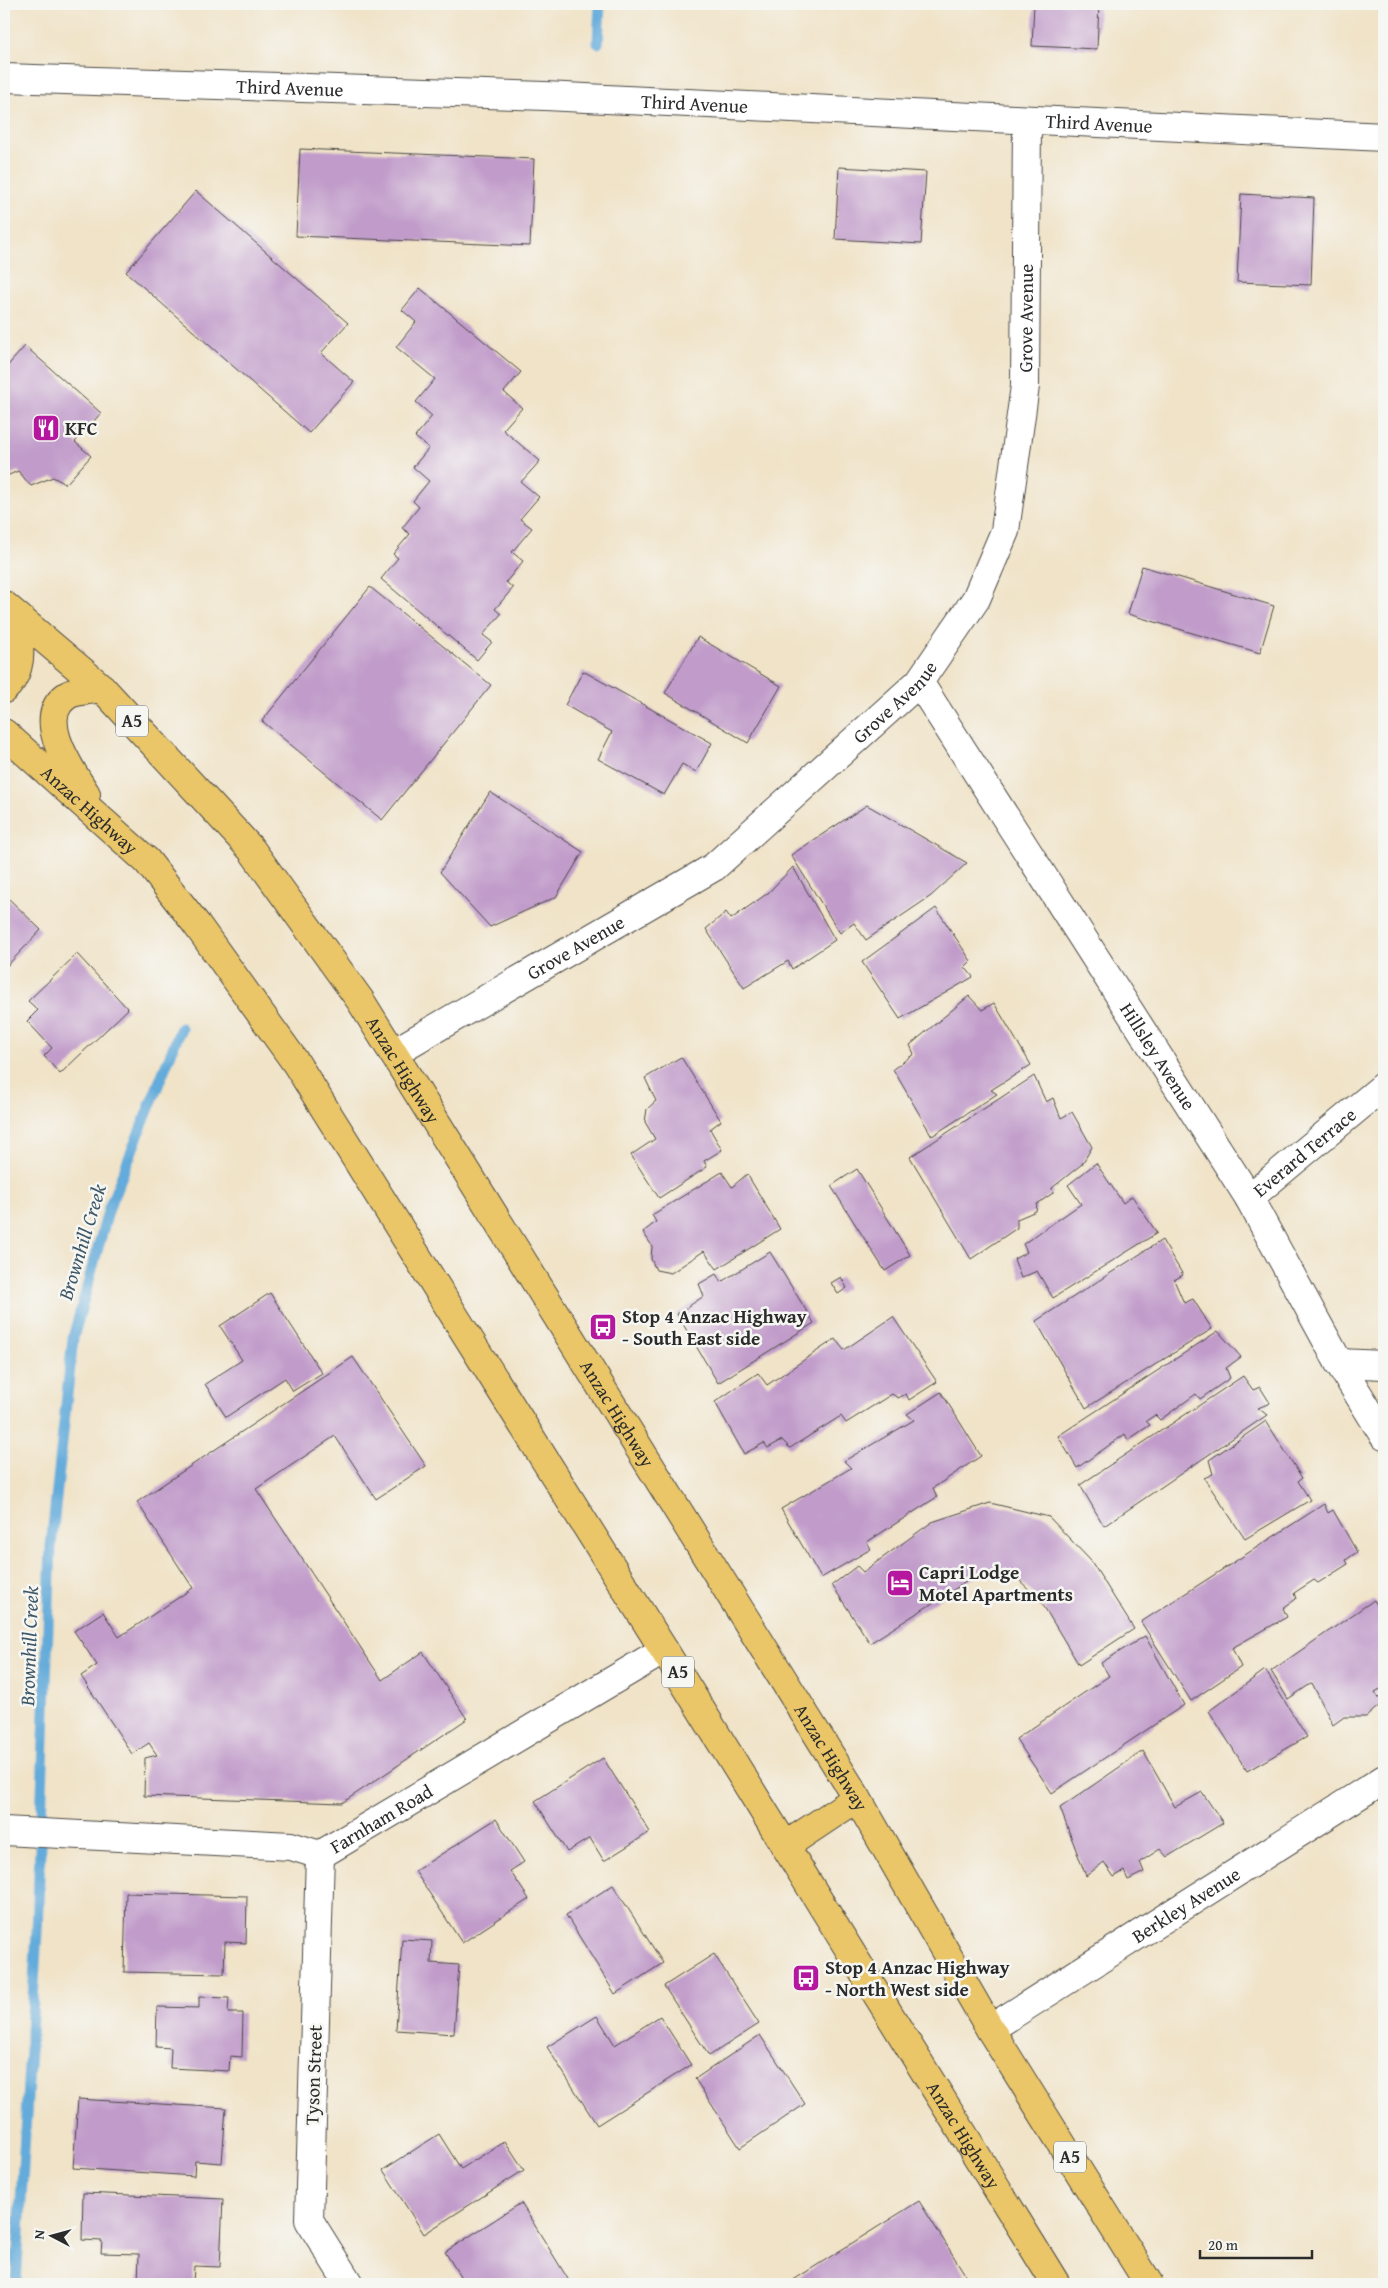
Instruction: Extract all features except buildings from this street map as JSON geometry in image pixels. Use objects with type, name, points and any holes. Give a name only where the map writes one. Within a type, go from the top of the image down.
[{"type":"highway","name":"Anzac Highway","points":[[4,605],[102,688],[251,849],[360,1000],[857,1798],[990,2029],[1149,2284]]},
{"type":"highway","points":[[4,617],[18,642],[18,662],[15,676],[4,689]]},
{"type":"highway","points":[[102,688],[69,694],[59,702],[54,711],[54,729],[62,754],[104,823]]},
{"type":"highway","name":"Anzac Highway","points":[[4,733],[146,861],[197,925],[296,1063],[664,1650],[1056,2284]]},
{"type":"highway","points":[[785,1846],[857,1798]]},
{"type":"street","name":"Third Avenue","points":[[4,78],[546,96],[1384,138]]},
{"type":"street","name":"Grove Avenue","points":[[393,1053],[714,868],[919,682],[976,599],[1004,531],[1025,386],[1027,121]]},
{"type":"street","name":"Hillsley Avenue","points":[[919,682],[1249,1198],[1338,1363],[1384,1436]]},
{"type":"street","name":"Everard Terrace","points":[[1249,1198],[1384,1086]]},
{"type":"street","points":[[1338,1363],[1384,1365]]},
{"type":"street","name":"Farnham Road","points":[[4,1831],[291,1846],[320,1855],[664,1650]]},
{"type":"street","name":"Berkley Avenue","points":[[990,2029],[1384,1779]]},
{"type":"street","name":"Tyson Street","points":[[320,1855],[309,2220],[349,2284]]},
{"type":"waterway","name":"Brownhill Creek","points":[[598,43],[600,4]]},
{"type":"waterway","name":"Brownhill Creek","points":[[16,2284],[37,1932],[51,1546],[73,1338],[109,1208],[181,1028]]},
{"type":"place","name":"KFC","points":[[46,428]]},
{"type":"place","name":"Stop 4 Anzac Highway - South East side","points":[[603,1327]]},
{"type":"place","name":"Capri Lodge Motel Apartments","points":[[900,1583]]},
{"type":"place","name":"Stop 4 Anzac Highway - North West side","points":[[806,1978]]}]
